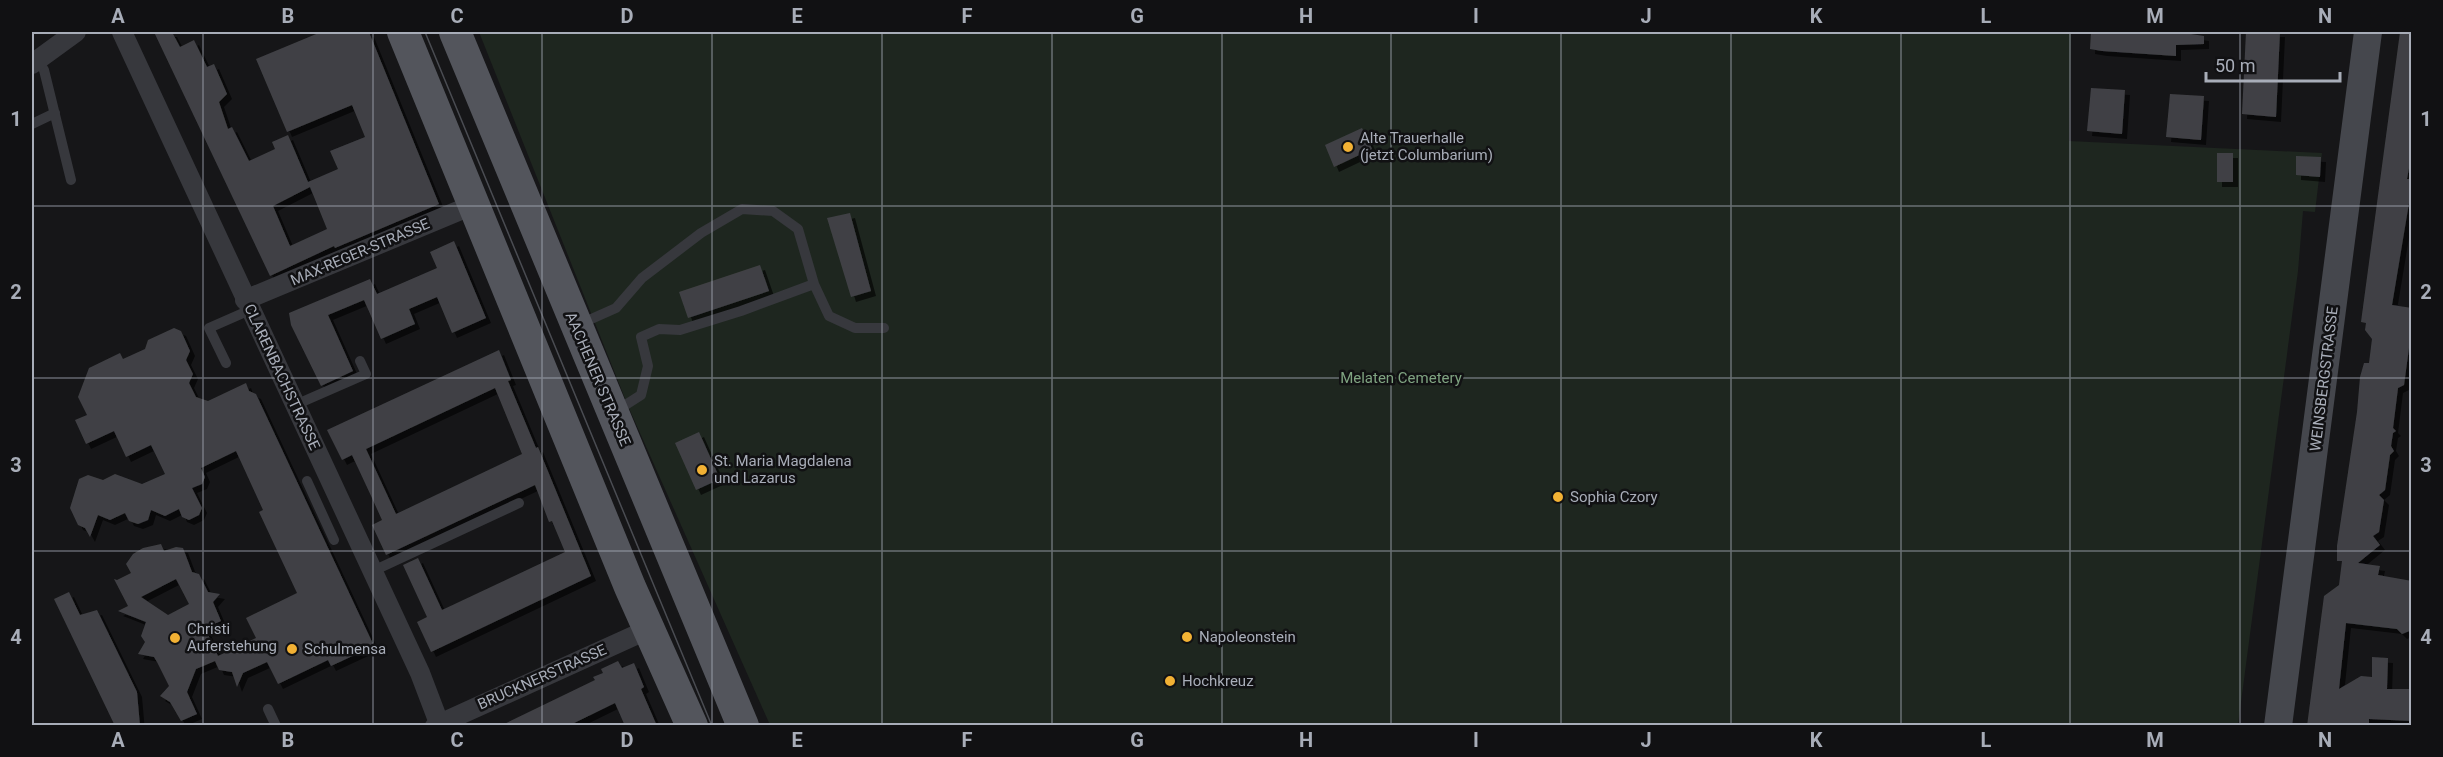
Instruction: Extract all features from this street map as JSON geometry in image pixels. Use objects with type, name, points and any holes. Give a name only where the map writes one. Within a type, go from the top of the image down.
[{"type":"main road","points":[[404,32],[649,629],[692,726]]},
{"type":"main road","name":"AACHENER STRASSE","points":[[455,32],[743,726]]},
{"type":"street","points":[[35,62],[76,32]]},
{"type":"street","name":"CLARENBACHSTRASSE","points":[[122,32],[420,673],[437,724]]},
{"type":"street","name":"WEINSBERGSTRASSE","points":[[2278,726],[2368,32]]},
{"type":"street","name":"MAX-REGER-STRASSE","points":[[248,305],[475,204]]},
{"type":"street","name":"BRUCKNERSTRASSE","points":[[437,724],[649,629]]},
{"type":"lane","points":[[35,62],[44,70],[71,180]]},
{"type":"lane","points":[[32,124],[55,113]]},
{"type":"lane","points":[[577,326],[616,308],[642,279],[701,233],[742,208],[773,210],[798,229],[814,284],[829,316],[855,328],[884,328]]},
{"type":"lane","points":[[613,413],[628,406],[641,395],[648,366],[641,337],[659,329],[680,330],[690,327],[814,284]]},
{"type":"lane","points":[[226,363],[209,328],[248,305]]},
{"type":"lane","points":[[295,405],[366,374],[360,361]]},
{"type":"lane","points":[[307,481],[334,540]]},
{"type":"lane","points":[[373,571],[519,503]]},
{"type":"lane","points":[[268,709],[276,726]]},
{"type":"green space","name":"Melaten Cemetery","points":[[479,32],[2071,32],[2069,141],[2322,153],[2315,212],[2303,211],[2298,271],[2238,725],[770,725],[628,406]]},
{"type":"building","points":[[154,32],[172,32],[180,47],[194,40],[207,67],[214,64],[227,94],[219,102],[228,129],[232,127],[249,161],[275,149],[272,142],[288,135],[308,182],[338,169],[330,151],[365,137],[352,105],[287,132],[256,59],[321,32],[369,32],[439,204],[335,248],[334,246],[270,276]],"holes":[[[310,187],[327,229],[290,246],[273,206]]]},
{"type":"building","points":[[2091,32],[2178,32],[2204,36],[2204,44],[2176,45],[2176,56],[2102,51],[2090,49]]},
{"type":"building","points":[[2246,32],[2280,32],[2276,117],[2242,114]]},
{"type":"building","points":[[2400,32],[2412,32],[2412,152],[2407,179],[2412,179],[2412,185],[2392,305],[2412,308],[2412,348],[2409,348],[2404,385],[2398,388],[2393,428],[2396,431],[2393,433],[2391,446],[2394,451],[2390,455],[2385,490],[2379,495],[2384,500],[2379,532],[2373,536],[2380,545],[2358,563],[2380,566],[2378,575],[2412,581],[2412,630],[2402,634],[2397,629],[2346,623],[2339,689],[2361,676],[2372,677],[2372,657],[2388,658],[2387,689],[2412,689],[2412,721],[2369,719],[2369,726],[2307,726],[2324,596],[2339,585],[2342,561],[2337,561],[2337,546],[2360,377],[2364,363],[2369,363],[2372,339],[2365,330],[2366,323],[2361,322]]},
{"type":"building","points":[[2091,88],[2125,90],[2122,134],[2087,131]]},
{"type":"building","points":[[2170,94],[2204,96],[2201,140],[2166,137]]},
{"type":"building","name":"Alte Trauerhalle (jetzt Columbarium)","points":[[1362,128],[1372,149],[1334,167],[1325,145]]},
{"type":"building","points":[[2217,153],[2233,153],[2233,182],[2217,182]]},
{"type":"building","points":[[2296,156],[2321,157],[2320,177],[2296,175]]},
{"type":"building","points":[[850,213],[871,291],[851,297],[827,218]]},
{"type":"building","points":[[454,241],[486,318],[452,333],[437,297],[409,309],[415,324],[381,339],[364,300],[328,315],[353,371],[321,386],[291,325],[289,313],[370,279],[377,294],[437,268],[430,252]]},
{"type":"building","points":[[760,265],[769,291],[688,318],[679,292]]},
{"type":"building","points":[[174,328],[181,331],[190,351],[186,360],[193,374],[189,383],[196,397],[208,401],[246,383],[249,391],[256,394],[374,646],[331,666],[328,660],[278,684],[267,662],[243,673],[237,687],[232,672],[219,670],[215,661],[196,669],[187,692],[197,714],[181,721],[170,702],[160,696],[169,686],[154,657],[138,654],[145,642],[141,636],[146,622],[118,611],[128,606],[114,579],[117,580],[131,573],[126,564],[133,554],[143,548],[161,544],[164,551],[176,547],[183,548],[192,572],[199,574],[208,592],[220,594],[213,602],[221,621],[205,628],[218,656],[256,638],[246,618],[297,593],[259,512],[263,510],[236,451],[201,468],[205,477],[202,484],[192,488],[202,508],[199,515],[189,520],[182,517],[179,509],[165,516],[151,510],[148,520],[138,524],[129,521],[125,513],[110,520],[98,515],[90,537],[85,528],[78,525],[70,508],[79,479],[88,475],[103,480],[115,474],[142,484],[165,474],[151,445],[126,457],[114,431],[86,444],[75,420],[87,415],[78,397],[89,368],[120,353],[123,359],[145,349],[148,340]],"holes":[[[176,579],[189,604],[168,615],[141,597]]]},
{"type":"building","points":[[499,350],[511,380],[508,381],[591,576],[431,652],[417,622],[427,617],[403,565],[418,558],[442,610],[565,552],[552,521],[549,522],[535,485],[386,555],[372,525],[382,520],[352,455],[342,460],[327,430]],"holes":[[[495,388],[522,454],[396,514],[366,449]]]},
{"type":"building","name":"St. Maria Magdalena und Lazarus","points":[[699,432],[720,479],[696,490],[675,443]]},
{"type":"building","points":[[69,592],[80,615],[97,610],[137,692],[140,726],[115,726],[54,599]]},
{"type":"building","points":[[618,661],[622,668],[634,663],[644,687],[641,689],[657,726],[625,726],[615,703],[568,726],[500,726],[595,680],[593,677],[603,673],[601,669]]},
{"type":"tram line","points":[[425,32],[712,726]]},
{"type":"place","name":"Alte Trauerhalle (jetzt Columbarium)","points":[[1348,147]]},
{"type":"place","name":"St. Maria Magdalena und Lazarus","points":[[702,470]]},
{"type":"place","name":"Sophia Czory","points":[[1558,497]]},
{"type":"place","name":"Napoleonstein","points":[[1187,637]]},
{"type":"place","name":"Christi Auferstehung","points":[[175,638]]},
{"type":"place","name":"Schulmensa","points":[[292,649]]},
{"type":"place","name":"Hochkreuz","points":[[1170,681]]}]
